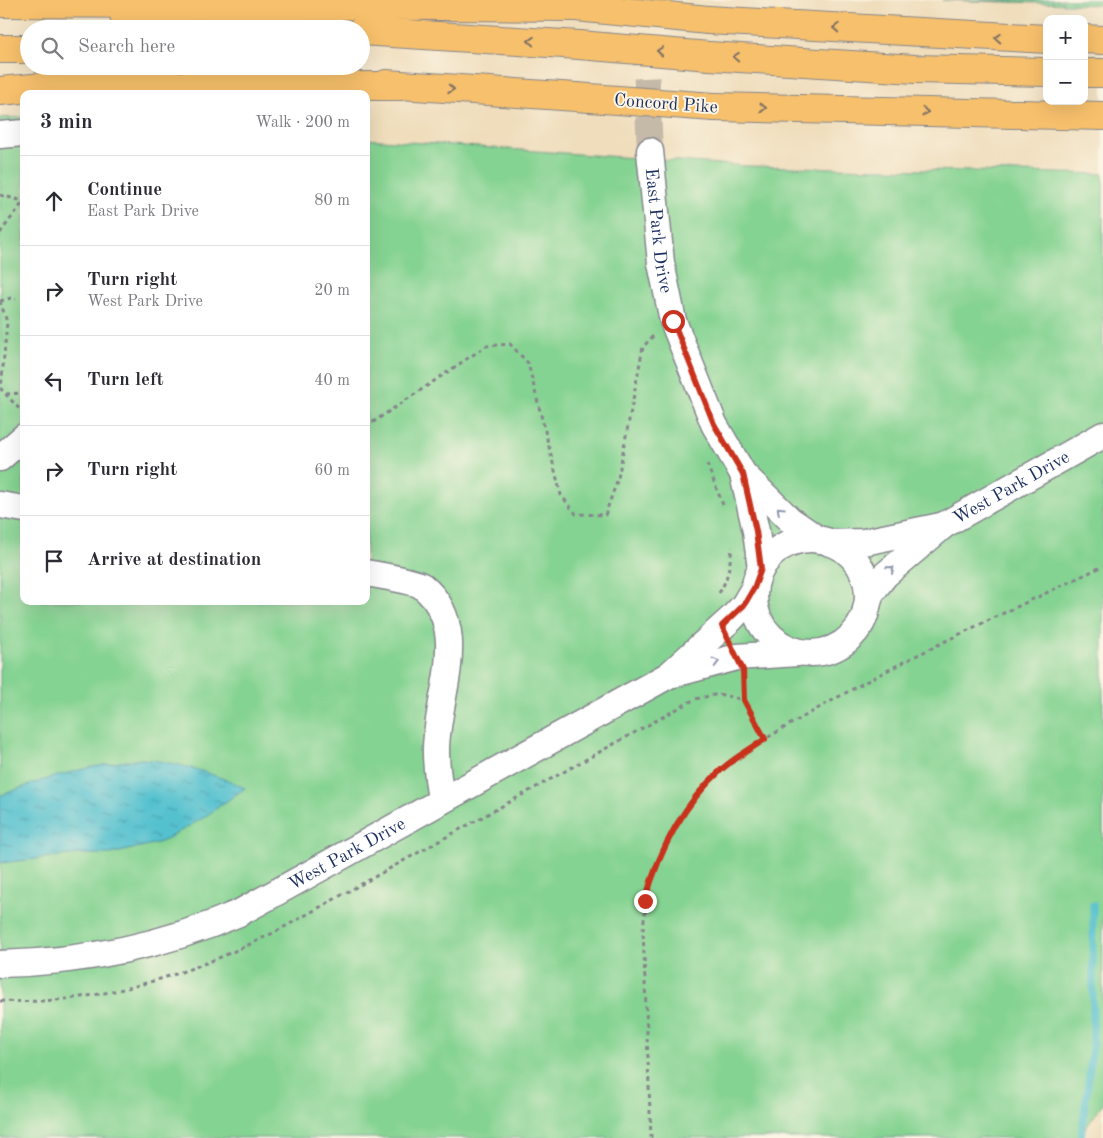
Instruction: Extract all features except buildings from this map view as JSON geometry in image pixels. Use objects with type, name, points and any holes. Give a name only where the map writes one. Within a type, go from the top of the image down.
[{"type":"main road","points":[[0,3],[564,3],[708,20],[1043,39]]},
{"type":"main road","points":[[0,8],[190,20]]},
{"type":"main road","points":[[370,32],[579,44],[709,56],[915,69],[1043,72]]},
{"type":"main road","points":[[1088,39],[1103,40]]},
{"type":"main road","points":[[0,49],[20,49]]},
{"type":"main road","points":[[1088,73],[1103,73]]},
{"type":"main road","name":"Concord Pike","points":[[307,75],[402,86],[714,107],[1103,116]]},
{"type":"main road","points":[[0,91],[53,86],[402,86]]},
{"type":"street","points":[[0,135],[20,133]]},
{"type":"street","name":"East Park Drive","points":[[650,151],[661,263],[673,321],[714,424],[743,474],[790,520],[824,542]]},
{"type":"street","name":"West Park Drive","points":[[866,610],[872,593],[885,575],[944,525],[1103,435]]},
{"type":"street","points":[[0,458],[20,440]]},
{"type":"street","name":"East Park Drive","points":[[743,474],[756,531],[758,579]]},
{"type":"street","points":[[0,504],[20,508]]},
{"type":"street","name":"West Park Drive","points":[[824,542],[864,542],[944,525]]},
{"type":"street","points":[[799,540],[824,542],[845,551],[861,570],[866,585],[866,610],[856,630],[840,645],[820,653],[805,653],[788,649],[766,632],[757,616],[758,579],[773,554],[790,543],[799,540]]},
{"type":"street","points":[[370,574],[421,585],[440,608],[450,636],[446,682],[436,751],[441,801]]},
{"type":"street","name":"West Park Drive","points":[[0,964],[42,963],[84,958],[145,945],[207,927],[261,901],[668,675],[744,605],[758,579]]},
{"type":"street","name":"West Park Drive","points":[[668,675],[737,657],[780,652],[805,653]]},
{"type":"path","points":[[0,195],[20,200]]},
{"type":"path","points":[[0,233],[20,205]]},
{"type":"path","points":[[0,221],[5,224]]},
{"type":"path","points":[[16,299],[11,298],[0,301],[7,322],[1,389],[20,409]]},
{"type":"path","points":[[370,424],[486,346],[510,344],[528,363],[561,495],[576,514],[604,516],[618,478],[643,347],[655,334],[658,343]]},
{"type":"path","points":[[5,394],[20,393]]},
{"type":"path","points":[[703,456],[725,509]]},
{"type":"path","points":[[722,626],[709,608],[723,588],[730,565],[732,541]]},
{"type":"path","points":[[651,1138],[643,930],[645,901],[653,873],[676,824],[695,797],[722,769],[765,739],[883,671],[1103,566]]},
{"type":"path","points":[[737,657],[743,670],[744,700],[765,739]]},
{"type":"green space","points":[[942,0],[1103,0],[1103,5]]},
{"type":"green space","points":[[20,117],[20,605],[370,605],[370,139],[747,166],[1103,174],[1103,1103],[1079,1138],[0,1138],[0,118]]},
{"type":"water","points":[[141,759],[194,769],[245,788],[203,818],[161,842],[111,854],[78,854],[0,863],[0,796],[69,773]]},
{"type":"waterway","points":[[1081,1138],[1093,1043],[1093,905]]},
{"type":"tunnel","points":[[643,0],[650,151]]},
{"type":"route","points":[[645,901],[653,873],[663,850],[676,824],[695,797],[722,769],[765,739],[744,700],[743,670],[722,626],[744,605],[754,588],[761,569],[756,531],[743,474],[714,424],[692,373],[673,321]]}]
